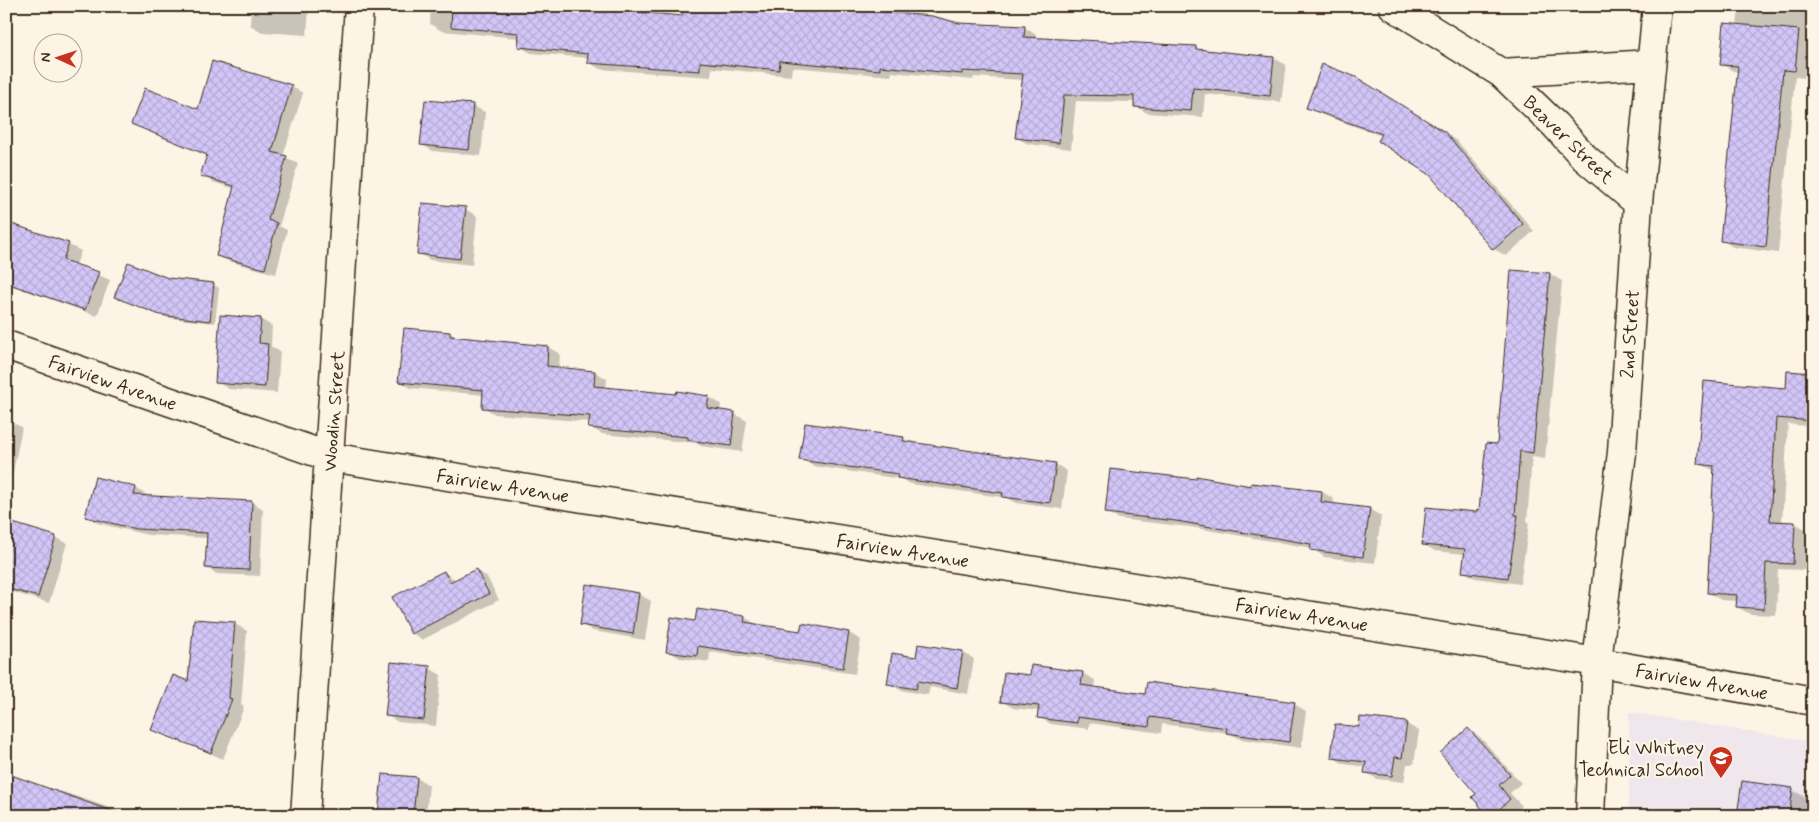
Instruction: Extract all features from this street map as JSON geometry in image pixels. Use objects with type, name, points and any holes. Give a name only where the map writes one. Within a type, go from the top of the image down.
[{"type":"street","name":"Woodin Street","points":[[305,816],[359,6]]},
{"type":"street","name":"Beaver Street","points":[[1393,6],[1501,73],[1555,125],[1585,158],[1638,204]]},
{"type":"street","name":"2nd Street","points":[[1590,816],[1597,662],[1622,452],[1638,204],[1656,6]]},
{"type":"street","name":"Beaver Street","points":[[1501,73],[1651,64]]},
{"type":"street","name":"Fairview Avenue","points":[[6,345],[330,457],[1597,662],[1813,701]]},
{"type":"shaded area","name":"Eli Whitney Technical School","points":[[1629,712],[1813,742],[1813,816],[1629,816]]},
{"type":"building","points":[[452,6],[574,6],[682,16],[683,6],[743,6],[814,13],[815,6],[932,16],[959,23],[1025,26],[1024,37],[1196,46],[1196,49],[1274,57],[1270,96],[1193,88],[1191,111],[1134,107],[1134,96],[1064,95],[1059,143],[1015,138],[1023,74],[962,71],[962,74],[880,66],[880,70],[780,61],[779,70],[700,62],[700,71],[587,63],[588,54],[518,47],[519,33],[451,27]]},
{"type":"building","points":[[1724,23],[1799,30],[1795,71],[1783,70],[1766,247],[1720,241],[1738,66],[1720,65]]},
{"type":"building","points":[[212,61],[292,85],[272,152],[287,156],[268,220],[277,223],[265,269],[216,256],[234,186],[200,176],[207,155],[131,124],[145,88],[198,109]]},
{"type":"building","points":[[1322,64],[1356,77],[1445,132],[1523,224],[1493,250],[1430,175],[1378,141],[1382,134],[1306,108]]},
{"type":"building","points":[[425,100],[473,104],[469,150],[420,145]]},
{"type":"building","points":[[422,203],[466,207],[460,259],[417,254]]},
{"type":"building","points":[[6,222],[69,243],[63,260],[99,272],[85,310],[6,283]]},
{"type":"building","points":[[128,262],[168,278],[214,283],[210,321],[160,315],[114,297]]},
{"type":"building","points":[[1511,270],[1550,273],[1533,453],[1520,451],[1515,515],[1518,515],[1508,578],[1462,572],[1465,549],[1422,545],[1426,507],[1476,512],[1477,509],[1479,510],[1486,443],[1497,444]]},
{"type":"building","points":[[220,315],[261,318],[259,343],[268,344],[265,387],[215,383]]},
{"type":"building","points":[[404,328],[450,332],[450,336],[548,346],[547,366],[595,371],[594,386],[676,394],[677,391],[709,396],[707,408],[735,412],[731,446],[688,440],[688,437],[588,428],[590,416],[482,408],[483,390],[398,382]]},
{"type":"building","points":[[1787,371],[1813,373],[1813,421],[1776,418],[1770,521],[1795,522],[1793,564],[1766,563],[1764,609],[1736,607],[1737,595],[1707,593],[1714,466],[1697,464],[1704,381],[1786,388]]},
{"type":"building","points":[[805,423],[904,437],[903,441],[1056,463],[1050,503],[1002,497],[1003,493],[897,478],[898,474],[799,460]]},
{"type":"building","points":[[1110,469],[1196,479],[1196,476],[1251,486],[1251,483],[1322,491],[1321,502],[1370,508],[1363,557],[1310,550],[1311,544],[1176,521],[1105,513]]},
{"type":"building","points":[[95,477],[136,487],[134,495],[252,501],[249,570],[205,568],[207,533],[136,529],[85,517]]},
{"type":"building","points":[[6,521],[56,536],[38,597],[6,588]]},
{"type":"building","points":[[476,569],[489,594],[411,634],[392,597],[444,571],[450,582]]},
{"type":"building","points":[[586,584],[639,593],[633,634],[580,625]]},
{"type":"building","points":[[697,609],[745,616],[744,622],[800,631],[802,623],[849,632],[843,668],[698,646],[697,656],[666,652],[671,617],[695,621]]},
{"type":"building","points":[[194,619],[235,622],[229,698],[232,699],[211,753],[151,730],[173,675],[188,681]]},
{"type":"building","points":[[918,644],[963,651],[957,688],[918,681],[916,689],[887,684],[892,653],[916,657]]},
{"type":"building","points":[[391,662],[430,666],[424,720],[385,716]]},
{"type":"building","points":[[1031,665],[1083,672],[1081,685],[1145,694],[1147,682],[1295,702],[1289,742],[1226,733],[1227,728],[1150,717],[1149,727],[1077,717],[1077,723],[1037,718],[1039,706],[1000,702],[1004,672],[1030,675]]},
{"type":"building","points":[[1360,717],[1407,722],[1402,758],[1395,757],[1392,776],[1364,773],[1366,762],[1331,758],[1335,724],[1359,727]]},
{"type":"building","points":[[1468,728],[1510,775],[1499,785],[1510,799],[1492,816],[1488,816],[1472,797],[1476,794],[1440,753]]},
{"type":"building","points":[[6,773],[114,812],[113,816],[6,816]]},
{"type":"building","points":[[382,774],[417,777],[413,816],[378,816]]},
{"type":"building","points":[[1742,781],[1793,788],[1789,816],[1737,816]]},
{"type":"place","name":"Eli Whitney Technical School","points":[[1721,779]]}]
